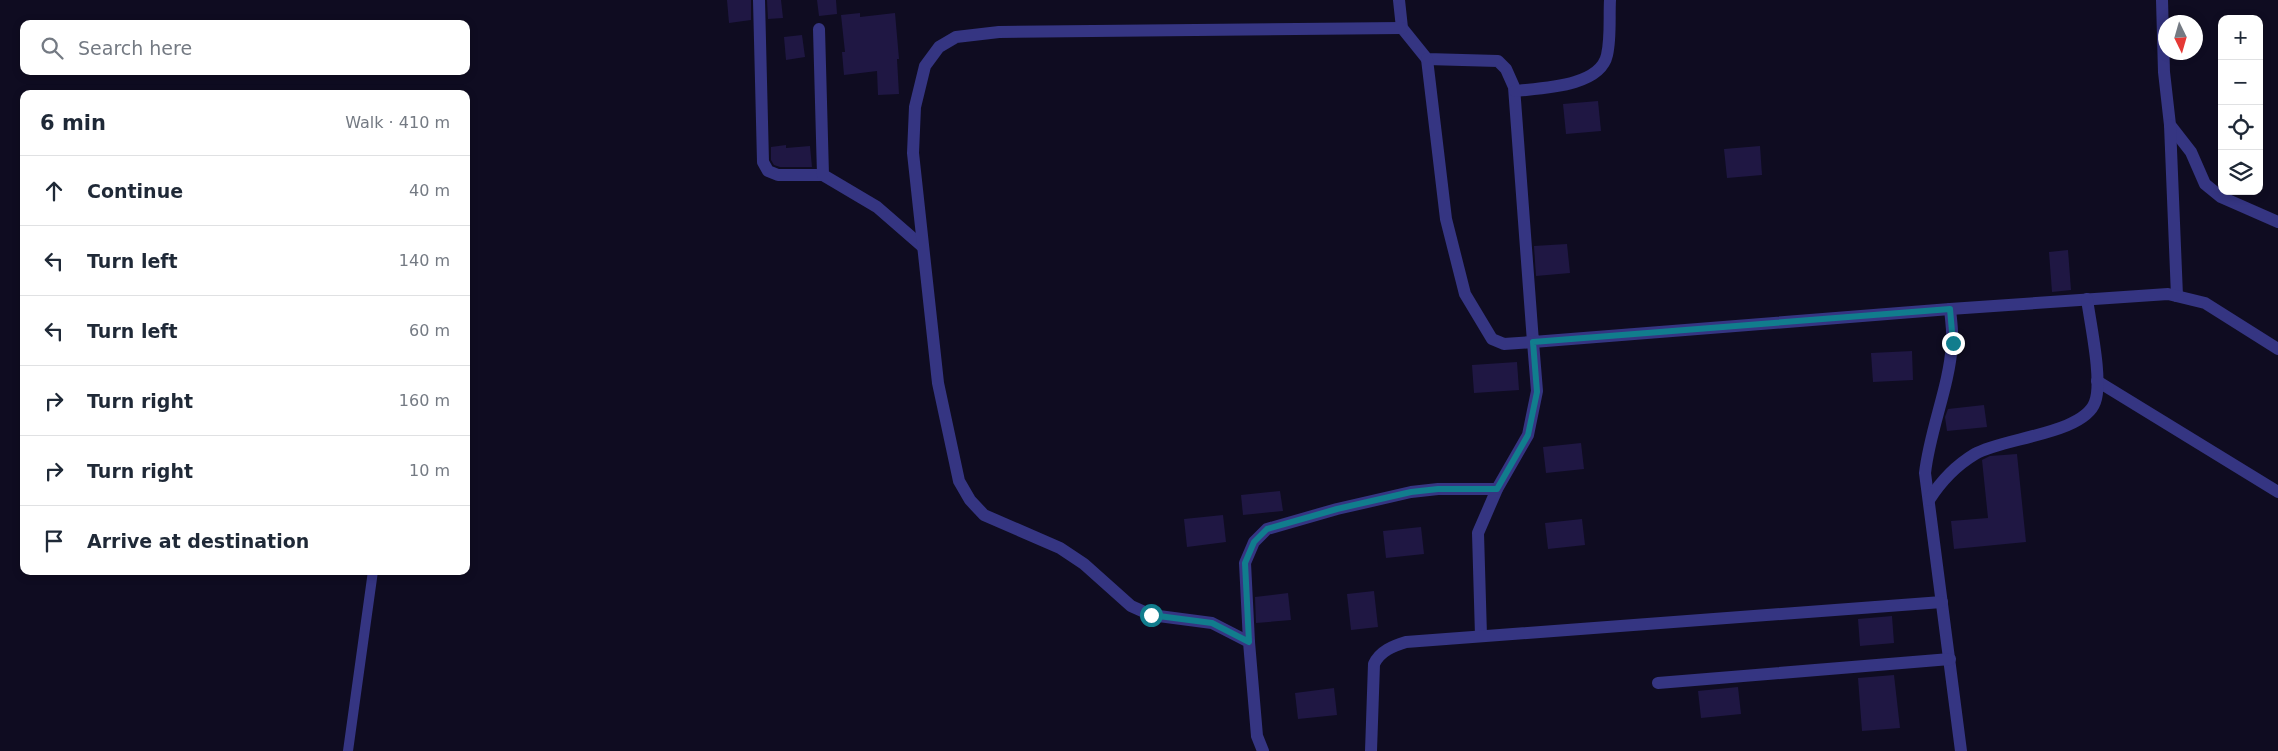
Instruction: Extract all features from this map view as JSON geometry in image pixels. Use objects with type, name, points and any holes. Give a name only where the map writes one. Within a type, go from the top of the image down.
[{"type":"street","points":[[759,0],[764,162],[768,171],[778,175],[822,175],[877,207],[923,247]]},
{"type":"street","points":[[1399,0],[1402,28],[1427,59],[1446,219],[1465,294],[1492,339],[1504,344],[2168,294],[2205,303],[2278,349]]},
{"type":"street","points":[[1515,92],[1575,83],[1599,70],[1607,56],[1610,0]]},
{"type":"street","points":[[2162,0],[2164,72],[2170,126],[2177,296]]},
{"type":"street","points":[[1249,642],[1212,623],[1151,615],[1131,606],[1084,564],[1060,548],[984,515],[970,500],[959,481],[938,383],[912,153],[915,107],[926,66],[939,47],[956,37],[999,32],[1402,28]]},
{"type":"street","points":[[819,29],[822,175]]},
{"type":"street","points":[[1427,59],[1498,61],[1506,69],[1515,92],[1537,392],[1528,435],[1497,489],[1478,533],[1481,636]]},
{"type":"street","points":[[2170,126],[2192,152],[2205,184],[2221,197],[2278,222]]},
{"type":"street","points":[[1929,500],[1942,479],[1976,453],[1994,446],[2054,431],[2086,413],[2095,402],[2097,381],[2087,299]]},
{"type":"street","points":[[1950,309],[1953,343],[1944,387],[1928,446],[1925,473],[1961,751]]},
{"type":"street","points":[[2097,381],[2278,492]]},
{"type":"street","points":[[1263,751],[1257,736],[1245,563],[1254,542],[1267,529],[1337,509],[1411,492],[1438,489],[1497,489]]},
{"type":"street","points":[[1371,751],[1374,664],[1378,656],[1394,646],[1406,642],[1942,602]]},
{"type":"street","points":[[1658,683],[1950,659]]},
{"type":"lane","points":[[348,751],[372,575]]},
{"type":"building","points":[[727,0],[751,0],[751,20],[729,23]]},
{"type":"building","points":[[767,0],[781,0],[783,18],[768,19]]},
{"type":"building","points":[[817,0],[836,0],[837,14],[819,16]]},
{"type":"building","points":[[860,13],[860,17],[895,13],[899,59],[897,59],[899,94],[878,95],[877,71],[844,75],[842,52],[845,52],[841,15]]},
{"type":"building","points":[[802,35],[805,57],[786,60],[784,37]]},
{"type":"building","points":[[1598,101],[1601,131],[1566,134],[1563,104]]},
{"type":"building","points":[[786,145],[786,148],[810,146],[812,167],[780,167],[774,165],[771,160],[771,147]]},
{"type":"building","points":[[1760,146],[1762,175],[1727,178],[1724,149]]},
{"type":"building","points":[[1567,244],[1570,273],[1536,276],[1534,246]]},
{"type":"building","points":[[2068,250],[2071,290],[2052,292],[2049,252]]},
{"type":"building","points":[[1912,351],[1913,380],[1873,382],[1871,353]]},
{"type":"building","points":[[1517,362],[1519,390],[1474,393],[1472,365]]},
{"type":"building","points":[[1984,405],[1987,427],[1947,431],[1945,417],[1948,409]]},
{"type":"building","points":[[1581,443],[1584,469],[1546,473],[1543,447]]},
{"type":"building","points":[[2017,454],[2026,542],[1954,549],[1951,521],[1988,518],[1982,460],[1990,456]]},
{"type":"building","points":[[1280,491],[1283,511],[1243,515],[1241,495]]},
{"type":"building","points":[[1223,515],[1226,542],[1187,547],[1184,519]]},
{"type":"building","points":[[1582,519],[1585,545],[1548,549],[1545,523]]},
{"type":"building","points":[[1421,527],[1424,554],[1386,558],[1383,531]]},
{"type":"building","points":[[1374,591],[1378,627],[1351,630],[1347,594]]},
{"type":"building","points":[[1288,593],[1291,620],[1256,623],[1255,597]]},
{"type":"building","points":[[1892,616],[1894,643],[1860,646],[1858,619]]},
{"type":"building","points":[[1894,675],[1900,728],[1862,731],[1858,678]]},
{"type":"building","points":[[1738,687],[1741,714],[1701,718],[1698,691]]},
{"type":"building","points":[[1334,688],[1337,715],[1298,719],[1295,693]]},
{"type":"route","points":[[1151,615],[1212,623],[1249,642],[1245,563],[1254,542],[1267,529],[1337,509],[1411,492],[1438,489],[1497,489],[1528,435],[1537,392],[1533,342],[1950,309],[1953,343]]}]
